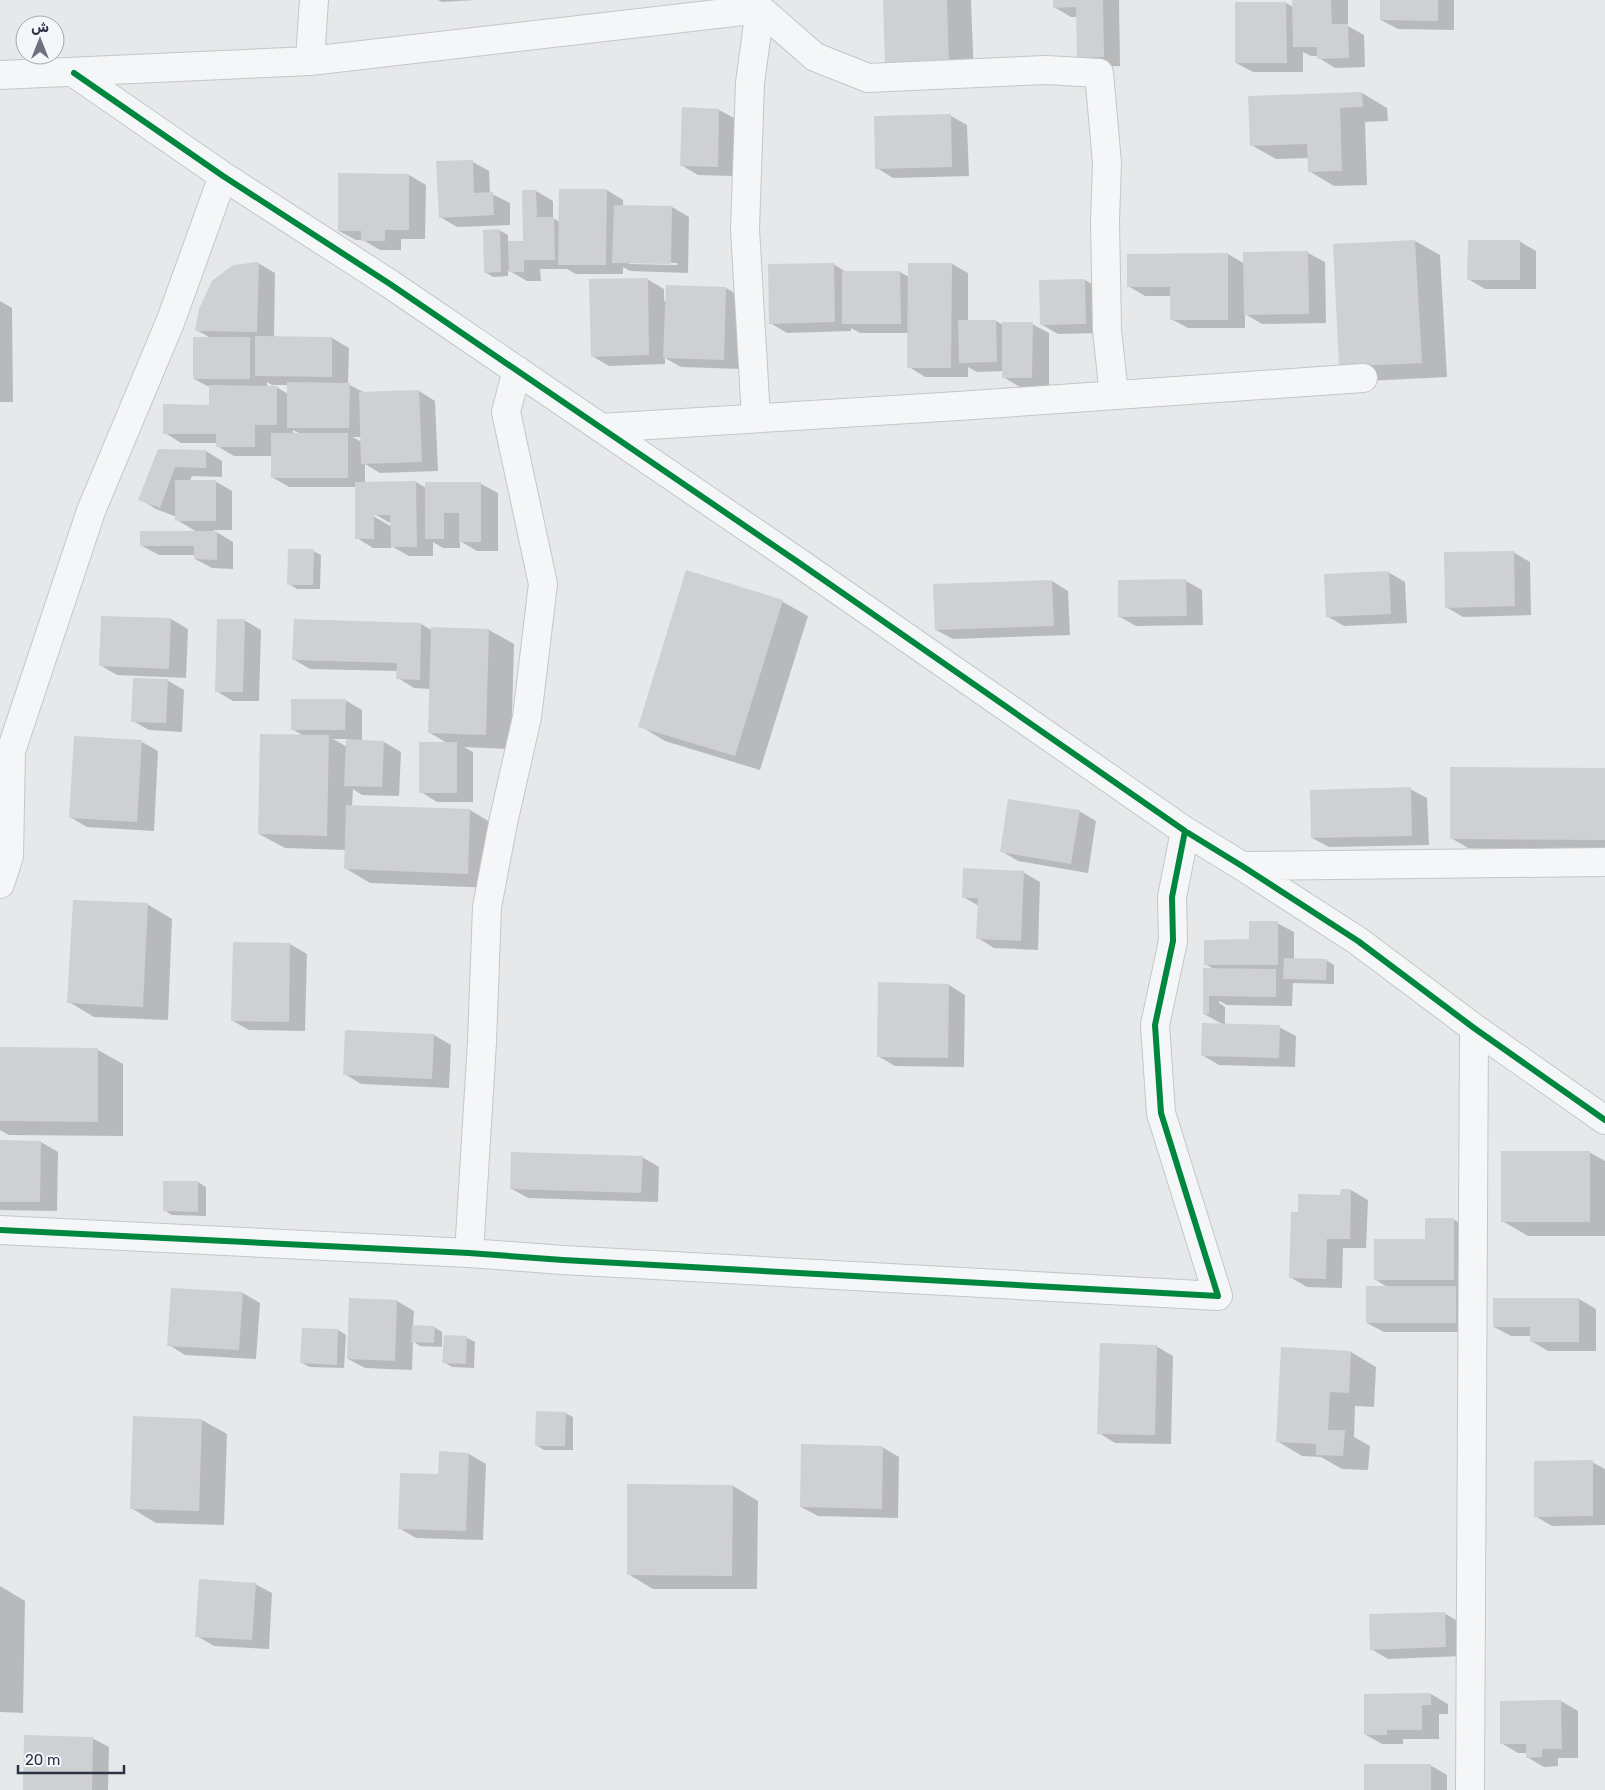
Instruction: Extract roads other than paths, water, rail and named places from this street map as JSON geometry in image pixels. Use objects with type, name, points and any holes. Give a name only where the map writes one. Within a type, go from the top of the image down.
[{"type":"street","points":[[310,62],[314,0]]},
{"type":"street","points":[[756,418],[745,229],[750,83],[760,9]]},
{"type":"street","points":[[0,75],[310,62],[760,9],[815,57],[868,78],[1046,70],[1099,73],[1107,163],[1104,221],[1107,330],[1114,395]]},
{"type":"street","points":[[74,73],[223,176],[390,284],[796,560],[1185,831],[1358,941],[1474,1028],[1605,1120]]},
{"type":"street","points":[[0,884],[9,856],[11,752],[22,716],[91,511],[171,320],[223,176]]},
{"type":"street","points":[[469,1253],[482,1042],[487,907],[503,823],[527,717],[543,584],[506,412],[517,370]]},
{"type":"street","points":[[601,428],[1363,378]]},
{"type":"street","points":[[0,1230],[469,1253],[1218,1296],[1161,1113],[1160,1103],[1155,1025],[1173,941],[1172,897],[1185,831]]},
{"type":"street","points":[[1242,866],[1605,862]]},
{"type":"street","points":[[1470,1790],[1474,1028]]}]
